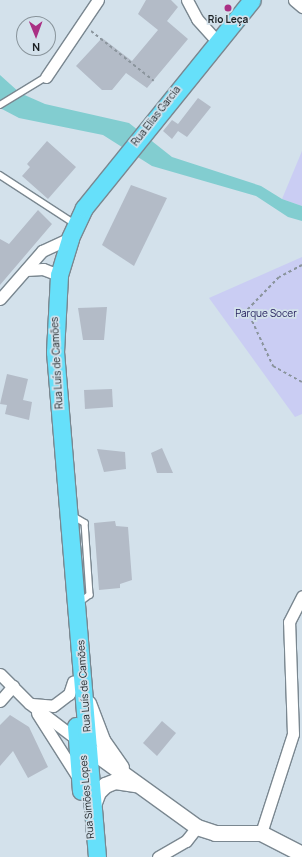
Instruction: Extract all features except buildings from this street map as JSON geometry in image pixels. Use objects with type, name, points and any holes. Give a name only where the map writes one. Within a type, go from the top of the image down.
[{"type":"main road","name":"Rua Elias Garcia","points":[[61,267],[73,231],[118,163],[252,0]]},
{"type":"main road","name":"Rua Luís de Camões","points":[[61,267],[55,352],[67,515],[73,540],[78,604],[79,688]]},
{"type":"main road","name":"Rua Luís de Camões","points":[[67,515],[64,540],[79,688],[83,748],[86,857]]},
{"type":"main road","name":"Rua Luís de Camões","points":[[83,748],[93,805],[97,857]]},
{"type":"street","points":[[46,77],[98,0]]},
{"type":"street","points":[[187,0],[197,19],[217,41]]},
{"type":"street","points":[[294,0],[302,7]]},
{"type":"street","points":[[0,299],[42,251],[73,231]]},
{"type":"street","points":[[26,270],[61,267]]},
{"type":"street","name":"Rua Simões Lopes","points":[[64,540],[71,590],[92,857]]},
{"type":"street","points":[[261,833],[293,734],[289,622],[302,596]]},
{"type":"street","name":"Rua Simões Lopes","points":[[0,674],[29,703],[83,748],[197,827],[215,833],[261,833],[302,854]]},
{"type":"street","points":[[0,701],[13,686]]},
{"type":"street","points":[[29,703],[53,706],[79,688]]},
{"type":"street","name":"Rua Simões Lopes","points":[[79,688],[102,740],[136,784]]},
{"type":"street","name":"Rua Simões Lopes","points":[[29,703],[83,748]]},
{"type":"street","name":"Rua Simões Lopes","points":[[93,805],[98,792],[105,785],[116,781],[136,784]]},
{"type":"street","points":[[158,857],[186,841],[197,827]]},
{"type":"lane","points":[[0,105],[46,77]]},
{"type":"lane","points":[[0,175],[73,231]]},
{"type":"path","points":[[82,23],[154,81]]},
{"type":"path","points":[[302,265],[279,277],[247,310],[273,366],[302,382]]},
{"type":"green space","points":[[302,151],[302,206],[282,199]]},
{"type":"green space","name":"Parque Socer","points":[[302,257],[302,414],[295,417],[209,298]]},
{"type":"shaded area","points":[[0,75],[20,93],[45,104],[129,123],[172,157],[261,186],[282,199],[302,206],[302,221],[288,217],[256,196],[152,166],[103,135],[19,118],[0,108]]},
{"type":"place","name":"Rio Leça","points":[[228,8]]}]
